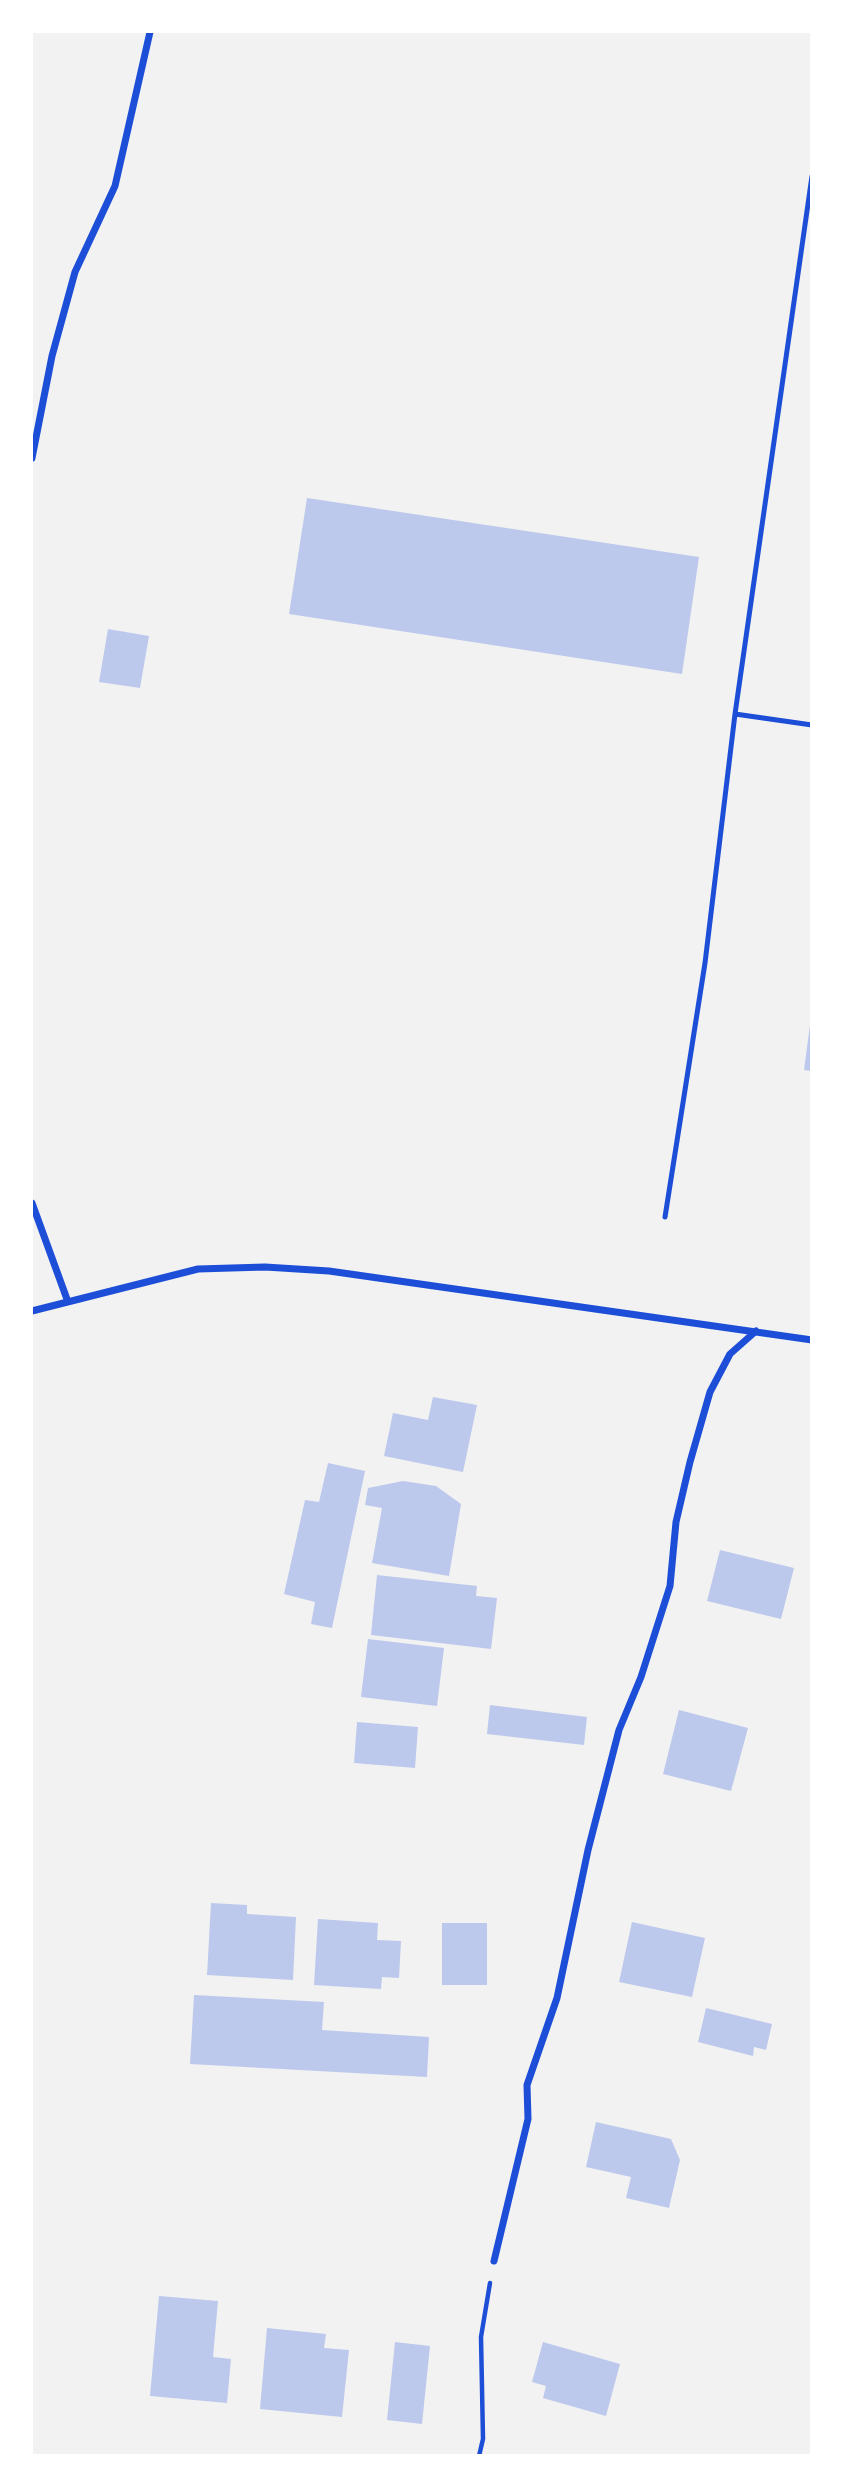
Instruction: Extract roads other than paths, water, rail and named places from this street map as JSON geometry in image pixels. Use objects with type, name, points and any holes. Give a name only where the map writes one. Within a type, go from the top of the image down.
[{"type":"street","points":[[32,458],[52,356],[75,272],[115,186],[150,32]]},
{"type":"street","points":[[32,1203],[68,1302]]},
{"type":"street","points":[[32,1311],[198,1269],[265,1267],[329,1271],[811,1340]]},
{"type":"street","points":[[494,2262],[528,2119],[527,2085],[556,1998],[588,1850],[618,1730],[641,1677],[670,1586],[676,1522],[690,1462],[710,1392],[730,1354],[755,1331]]},
{"type":"lane","points":[[665,1217],[705,963],[735,714],[811,176]]},
{"type":"lane","points":[[735,714],[811,725]]}]
